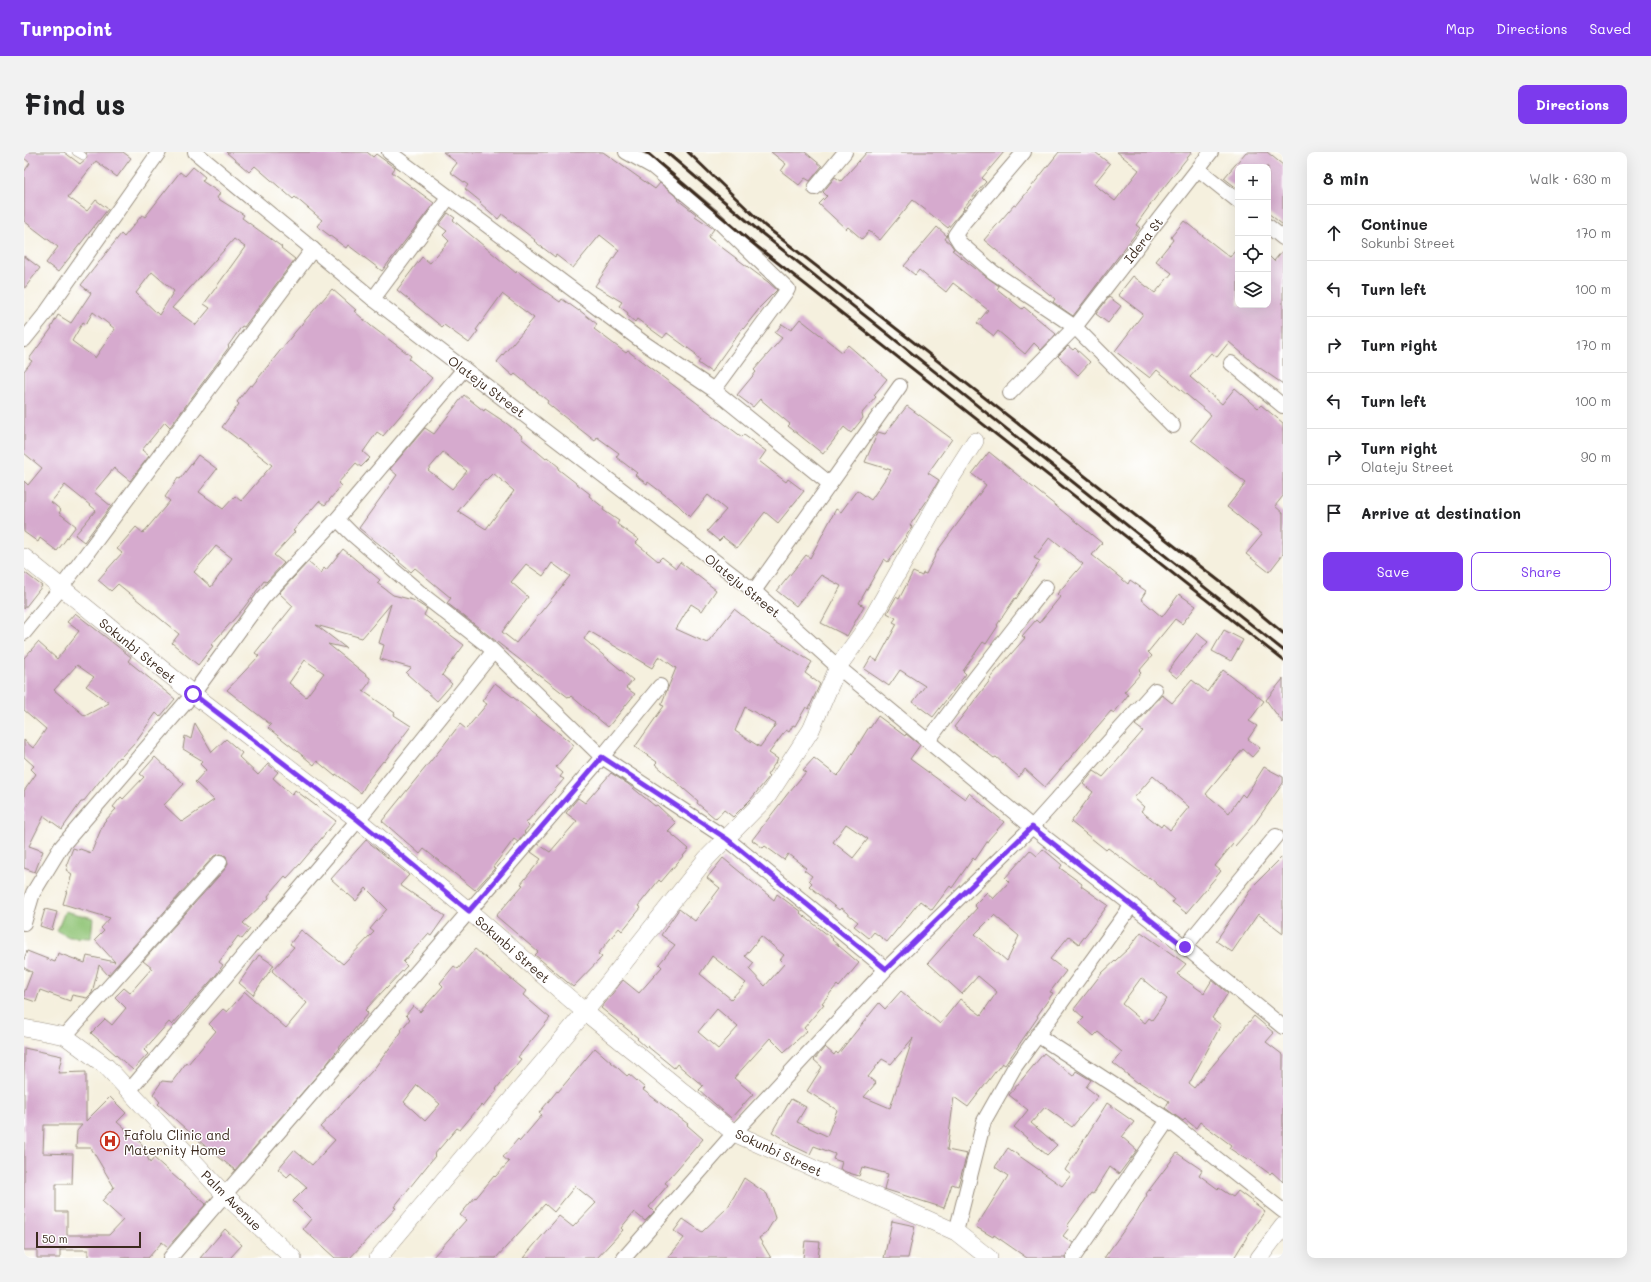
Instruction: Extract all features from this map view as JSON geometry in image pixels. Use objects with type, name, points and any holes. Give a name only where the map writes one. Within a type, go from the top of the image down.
[{"type":"street","points":[[24,340],[45,314],[159,152]]},
{"type":"street","name":"Olateju Street","points":[[195,152],[373,299],[754,590],[838,667],[1032,827],[1185,947],[1283,1027]]},
{"type":"street","points":[[389,152],[644,343],[714,390],[830,484]]},
{"type":"street","points":[[626,152],[653,167],[716,219],[788,288],[714,390]]},
{"type":"street","points":[[815,188],[845,152]]},
{"type":"street","points":[[1024,152],[964,222],[956,235],[960,243],[994,272],[1075,327],[1173,426]]},
{"type":"street","name":"Idera St","points":[[1010,393],[1075,327],[1211,152]]},
{"type":"street","points":[[1198,169],[1237,200]]},
{"type":"street","points":[[373,299],[449,197]]},
{"type":"street","points":[[1271,228],[1283,238]]},
{"type":"street","points":[[24,633],[61,588],[314,249]]},
{"type":"street","points":[[1231,363],[1283,406]]},
{"type":"street","points":[[24,922],[33,894],[61,847],[193,694],[263,598],[338,519],[464,369]]},
{"type":"street","points":[[754,590],[900,386]]},
{"type":"street","points":[[378,1258],[585,1012],[706,859],[768,796],[811,730],[838,667],[870,622],[950,480],[975,441]]},
{"type":"street","points":[[338,519],[424,596],[487,645],[602,757],[727,839],[886,969]]},
{"type":"street","name":"Sokunbi Street","points":[[24,557],[193,694],[358,820],[469,911],[585,1012],[734,1133],[956,1232],[989,1258]]},
{"type":"street","points":[[928,741],[1046,587]]},
{"type":"street","points":[[129,1091],[358,820],[493,652]]},
{"type":"street","points":[[170,1258],[602,757],[660,686]]},
{"type":"street","points":[[624,1258],[734,1133],[886,969],[1032,827],[1155,690]]},
{"type":"street","points":[[1185,947],[1276,836]]},
{"type":"street","points":[[65,1036],[220,862]]},
{"type":"street","points":[[956,1232],[984,1121],[1014,1068],[1132,906]]},
{"type":"street","name":"Palm Avenue","points":[[24,1028],[65,1036],[107,1067],[225,1195],[293,1258]]},
{"type":"street","points":[[1037,1036],[1168,1120],[1283,1211]]},
{"type":"street","points":[[1073,1258],[1168,1120]]},
{"type":"street","points":[[1259,1258],[1283,1226]]},
{"type":"lane","points":[[76,152],[83,156]]},
{"type":"green space","points":[[65,911],[93,918],[91,938],[69,937],[57,931]]},
{"type":"building","points":[[24,152],[64,152],[80,164],[87,158],[86,152],[123,152],[131,158],[117,177],[96,161],[68,197],[87,211],[96,200],[108,209],[58,272],[46,263],[58,247],[24,221],[24,172],[30,163],[24,158]]},
{"type":"building","points":[[226,152],[367,152],[373,157],[376,154],[395,168],[392,172],[434,203],[382,271],[348,245],[346,248],[317,226],[322,220],[295,197],[293,199],[255,166],[249,172]]},
{"type":"building","points":[[443,152],[603,152],[655,189],[660,183],[696,214],[695,216],[714,229],[708,237],[777,290],[758,309],[744,328],[743,327],[711,372],[698,363],[700,360],[695,356],[696,354],[667,333],[663,338],[637,319],[635,322],[627,315],[628,313],[619,306],[622,302],[595,286],[619,250],[600,235],[573,268],[556,255],[555,257],[502,214],[498,219],[480,203],[481,202],[465,189],[468,185],[450,172],[457,163]]},
{"type":"building","points":[[771,152],[805,152],[822,166],[810,181],[805,178],[799,185],[781,171],[786,164]]},
{"type":"building","points":[[867,152],[1004,152],[982,178],[986,182],[948,228],[913,200],[880,240],[869,231],[862,239],[848,227],[846,229],[819,204],[827,196],[823,192],[835,177],[841,181]]},
{"type":"building","points":[[1059,152],[1095,152],[1110,164],[1094,184],[1115,201],[1139,170],[1117,152],[1192,152],[1156,197],[1136,225],[1140,228],[1073,316],[1053,302],[1055,299],[984,240],[1014,205],[1016,206]]},
{"type":"building","points":[[1246,152],[1267,152],[1283,165],[1283,225],[1271,215],[1271,164],[1236,164]]},
{"type":"building","points":[[1235,165],[1235,187],[1224,178]]},
{"type":"building","points":[[193,167],[205,177],[202,181],[220,193],[217,198],[244,215],[242,218],[282,247],[281,248],[295,259],[244,327],[242,326],[228,346],[229,347],[170,427],[165,422],[142,450],[149,456],[130,481],[114,468],[94,492],[111,506],[84,542],[75,535],[96,510],[65,485],[51,502],[61,510],[59,513],[76,526],[57,551],[40,538],[38,542],[24,532],[24,481],[28,485],[42,468],[24,453],[24,371],[32,361],[29,359],[52,328],[58,315],[71,323],[91,293],[81,285],[121,234],[124,237],[142,215],[145,217],[180,172],[185,176]],"holes":[[[234,239],[245,247],[204,304],[210,308],[196,325],[172,308]],[[152,272],[174,291],[159,315],[136,293]],[[93,312],[115,329],[95,358],[72,341],[83,322],[86,324]]]},
{"type":"building","points":[[448,213],[455,218],[453,220],[516,273],[517,271],[560,302],[562,299],[579,310],[597,324],[594,329],[626,353],[628,351],[742,437],[744,435],[766,451],[759,461],[786,482],[788,479],[804,491],[778,523],[765,512],[737,548],[723,537],[719,541],[707,531],[726,510],[708,495],[690,517],[678,505],[648,482],[647,484],[635,475],[637,473],[616,457],[619,453],[597,437],[595,441],[547,403],[548,401],[515,374],[513,376],[497,362],[534,318],[502,294],[476,330],[478,331],[469,343],[444,325],[442,327],[397,290],[422,257],[430,263],[449,241],[443,235],[447,231],[439,225]]},
{"type":"building","points":[[1184,221],[1230,257],[1235,251],[1235,308],[1271,308],[1271,258],[1274,261],[1283,250],[1283,384],[1257,366],[1229,342],[1217,357],[1211,353],[1190,377],[1222,404],[1235,388],[1258,408],[1261,405],[1283,423],[1283,496],[1275,506],[1283,513],[1283,554],[1269,572],[1246,554],[1262,535],[1227,507],[1246,483],[1191,440],[1211,415],[1157,370],[1150,378],[1115,351],[1143,314],[1118,295],[1133,276],[1155,293],[1172,273],[1156,261],[1173,240],[1171,237]]},
{"type":"building","points":[[937,227],[947,236],[945,239],[954,249],[952,250],[999,286],[997,289],[1022,309],[1024,307],[1056,334],[1041,350],[1034,343],[1025,354],[998,331],[994,336],[977,323],[988,310],[953,283],[946,292],[919,270],[915,275],[904,266]]},
{"type":"building","points":[[24,256],[40,268],[24,289]]},
{"type":"building","points":[[332,289],[356,310],[354,311],[371,326],[411,356],[409,359],[432,378],[383,436],[377,432],[363,452],[370,458],[361,467],[356,463],[338,483],[341,486],[325,505],[319,501],[293,531],[295,532],[274,555],[284,563],[266,582],[264,581],[242,610],[211,645],[213,646],[198,665],[172,643],[179,634],[118,584],[111,591],[98,580],[122,553],[117,549],[136,527],[143,533],[170,501],[165,497],[178,478],[180,479],[198,455],[217,469],[199,492],[223,509],[235,496],[241,501],[272,465],[222,427],[239,404],[237,402],[250,385],[252,386]],"holes":[[[216,546],[232,558],[211,587],[194,572]]]},
{"type":"building","points":[[1109,297],[1121,306],[1108,323],[1096,314]]},
{"type":"building","points":[[800,319],[842,352],[848,345],[887,379],[874,395],[876,397],[862,413],[863,418],[851,433],[844,427],[823,454],[788,426],[790,424],[760,399],[753,407],[737,395],[756,372],[754,370],[782,338],[775,333],[782,324],[791,330]]},
{"type":"building","points":[[1068,346],[1073,350],[1075,348],[1090,362],[1078,375],[1058,356]]},
{"type":"building","points":[[464,395],[484,411],[485,409],[506,423],[546,459],[547,457],[559,467],[558,469],[590,494],[589,496],[604,508],[603,510],[619,521],[617,524],[639,540],[636,543],[658,561],[662,557],[676,568],[680,562],[716,590],[702,611],[691,604],[676,629],[707,643],[734,609],[762,631],[812,662],[805,673],[820,684],[809,709],[806,707],[795,726],[793,725],[789,732],[786,730],[769,753],[778,759],[767,775],[769,777],[751,799],[733,817],[724,810],[716,819],[697,803],[698,801],[655,764],[657,762],[635,747],[664,706],[661,705],[676,668],[659,656],[652,668],[589,631],[584,639],[633,680],[626,688],[635,694],[608,727],[571,696],[569,698],[447,603],[451,598],[415,568],[411,572],[399,562],[400,561],[359,528],[397,475],[390,469],[425,428],[434,434]],"holes":[[[443,452],[467,471],[452,489],[428,470]],[[493,473],[514,491],[486,529],[458,511],[485,479],[486,480]],[[552,563],[570,576],[516,643],[502,632],[528,597],[511,582],[526,564],[543,576]],[[745,707],[776,724],[760,747],[735,731]]]},
{"type":"building","points":[[907,406],[952,439],[928,473],[939,480],[910,525],[912,527],[901,544],[888,562],[884,559],[859,603],[864,606],[847,636],[821,623],[841,586],[821,575],[796,606],[777,591],[806,555],[810,558],[836,509],[841,512],[857,490],[871,500],[891,470],[865,462],[878,432],[885,434]]},
{"type":"building","points":[[989,452],[1102,543],[1092,555],[1128,584],[1130,580],[1146,591],[1141,599],[1162,617],[1179,594],[1196,606],[1182,624],[1175,619],[1148,652],[1152,656],[1139,671],[1141,673],[1124,692],[1128,695],[1114,713],[1111,711],[1045,787],[1025,769],[1019,777],[996,757],[994,758],[954,727],[991,679],[990,678],[1025,638],[1022,636],[1036,620],[1039,623],[1060,597],[1057,594],[1083,564],[1050,537],[1034,558],[1040,561],[1016,599],[1015,598],[986,644],[983,642],[963,671],[966,674],[933,717],[913,702],[925,686],[900,670],[889,686],[864,669],[871,657],[877,661],[897,624],[893,622],[896,618],[887,613],[896,597],[899,599],[913,572],[922,576],[923,573],[926,574],[938,550],[986,485],[972,474]]},
{"type":"building","points":[[343,549],[380,580],[377,583],[393,595],[413,600],[427,609],[424,615],[464,645],[442,675],[452,684],[437,701],[406,673],[411,668],[380,659],[384,645],[379,643],[391,604],[362,638],[316,625],[346,648],[328,644],[370,678],[370,682],[363,691],[411,726],[369,779],[361,793],[336,774],[335,776],[317,761],[314,765],[268,728],[271,725],[227,690],[259,656],[255,653],[293,606],[279,593],[308,562],[321,573],[324,568],[326,570]],"holes":[[[305,660],[324,673],[306,697],[289,683]]]},
{"type":"building","points":[[24,572],[42,586],[24,609]]},
{"type":"building","points":[[75,613],[131,657],[128,661],[175,699],[160,717],[156,713],[136,741],[120,758],[119,757],[83,802],[81,802],[62,829],[44,816],[29,846],[43,851],[35,872],[24,868],[24,791],[36,774],[31,769],[34,766],[24,757],[24,740],[33,748],[46,729],[24,710],[24,658],[38,642],[57,659],[79,631],[67,622]],"holes":[[[77,665],[94,677],[86,686],[109,703],[85,716],[54,690]]]},
{"type":"building","points":[[1224,630],[1243,640],[1231,661],[1212,651]]},
{"type":"building","points":[[1197,633],[1208,642],[1177,678],[1168,671]]},
{"type":"building","points":[[1223,670],[1264,701],[1249,721],[1257,726],[1248,739],[1260,748],[1252,757],[1243,749],[1206,794],[1229,813],[1242,794],[1245,797],[1264,767],[1283,777],[1283,783],[1255,823],[1235,846],[1233,844],[1215,866],[1221,871],[1186,913],[1172,902],[1174,899],[1149,877],[1148,878],[1108,848],[1106,850],[1071,822],[1093,792],[1083,784],[1094,771],[1103,777],[1143,731],[1135,725],[1162,695],[1172,703],[1192,680],[1207,692]],"holes":[[[1153,776],[1189,807],[1170,830],[1163,824],[1161,827],[1141,811],[1144,807],[1134,798]]]},
{"type":"building","points":[[1283,679],[1283,723],[1266,700]]},
{"type":"building","points":[[495,683],[574,745],[556,767],[563,773],[560,777],[564,779],[526,823],[529,826],[518,842],[514,839],[493,867],[495,868],[475,890],[424,849],[420,854],[382,821],[460,724],[466,729],[487,704],[482,701]]},
{"type":"building","points":[[878,716],[905,736],[906,734],[920,745],[910,759],[965,799],[969,793],[1004,822],[989,839],[975,860],[973,858],[952,888],[950,886],[932,910],[920,901],[887,942],[874,932],[869,938],[854,926],[858,922],[841,908],[839,910],[809,886],[812,883],[809,880],[812,876],[804,870],[806,868],[788,854],[784,860],[765,846],[763,848],[752,840],[806,772],[803,770],[814,758],[837,776],[869,727],[870,728]],"holes":[[[846,824],[868,839],[853,858],[833,842]]]},
{"type":"building","points":[[195,723],[212,752],[226,739],[242,753],[239,757],[258,775],[268,764],[278,772],[273,778],[292,795],[295,790],[336,821],[300,864],[287,878],[285,876],[268,896],[269,898],[243,923],[250,929],[242,939],[238,936],[219,962],[223,965],[216,975],[172,1025],[169,1022],[144,1050],[148,1054],[133,1070],[91,1033],[105,1019],[112,1025],[126,1008],[115,997],[124,988],[130,993],[152,968],[143,961],[226,868],[228,863],[226,856],[221,854],[214,856],[108,975],[99,965],[92,993],[87,998],[72,995],[70,1001],[40,990],[36,1002],[24,998],[24,993],[32,972],[24,968],[24,959],[27,951],[55,962],[58,953],[85,963],[87,956],[115,962],[95,940],[104,931],[101,928],[110,918],[63,904],[72,874],[66,870],[68,867],[66,866],[73,848],[91,853],[104,822],[116,809],[113,807],[121,797],[123,799],[144,777],[140,774],[155,757],[184,784],[164,805],[182,822],[214,800],[195,782],[206,770],[200,764],[203,761],[183,749],[185,736],[191,739]]},
{"type":"building","points":[[611,773],[628,784],[655,806],[657,805],[676,823],[668,831],[689,849],[661,882],[659,880],[638,906],[641,908],[622,931],[619,928],[598,954],[602,957],[573,987],[535,955],[538,952],[496,916],[523,885],[521,884],[541,859],[531,852],[538,844],[550,852],[577,821],[566,813],[578,798],[585,803]]},
{"type":"building","points":[[366,840],[409,875],[400,885],[445,916],[431,936],[428,934],[403,962],[407,966],[365,1010],[368,1013],[326,1065],[235,1170],[205,1146],[158,1104],[160,1102],[153,1094],[162,1081],[172,1082],[186,1063],[188,1064],[216,1031],[209,1024],[223,1009],[227,1012],[245,992],[286,1028],[307,1003],[272,971],[294,947],[290,944],[301,930],[343,964],[374,932],[370,929],[387,909],[366,888],[356,901],[331,879]]},
{"type":"building","points":[[1043,849],[1062,865],[1060,868],[1082,884],[1081,886],[1108,905],[1079,944],[1069,936],[1050,959],[1066,971],[1050,992],[1053,993],[1005,1065],[1002,1063],[968,1107],[954,1097],[947,1150],[967,1154],[958,1186],[952,1184],[944,1208],[884,1189],[888,1174],[862,1167],[859,1176],[846,1172],[840,1169],[842,1162],[833,1159],[835,1154],[814,1146],[810,1154],[789,1144],[790,1143],[772,1132],[791,1099],[806,1107],[797,1122],[827,1136],[837,1110],[807,1091],[822,1067],[814,1060],[825,1047],[834,1055],[836,1052],[838,1054],[879,1003],[885,1009],[901,991],[940,1024],[960,999],[981,1015],[997,992],[978,976],[962,994],[928,963],[977,908],[974,905],[987,892],[993,899],[1009,882],[1005,878],[1030,850],[1037,856]],"holes":[[[994,915],[1019,936],[1007,961],[975,934]],[[913,1038],[890,1108],[864,1097],[876,1083],[868,1077],[882,1059],[891,1064]]]},
{"type":"building","points":[[1283,856],[1283,933],[1258,914],[1232,952],[1216,941],[1253,886]]},
{"type":"building","points":[[723,858],[774,900],[777,894],[801,912],[800,913],[833,939],[832,940],[859,963],[839,987],[837,985],[822,1003],[824,1004],[804,1028],[807,1031],[784,1052],[770,1038],[734,1078],[753,1094],[731,1118],[699,1090],[703,1086],[677,1064],[674,1068],[647,1046],[646,1047],[637,1039],[638,1038],[601,1008],[623,980],[639,993],[662,967],[659,964],[675,945],[661,935],[679,909],[695,921],[720,888],[707,878]],"holes":[[[761,936],[784,955],[780,960],[784,964],[765,986],[749,969],[754,963],[745,956]],[[712,956],[746,983],[731,999],[700,974]],[[717,1009],[738,1027],[718,1049],[698,1032]]]},
{"type":"building","points":[[45,909],[57,912],[52,930],[40,926]]},
{"type":"building","points":[[1141,932],[1186,964],[1177,974],[1204,993],[1212,980],[1228,993],[1212,1018],[1221,1025],[1189,1084],[1194,1088],[1254,1016],[1274,1033],[1266,1042],[1283,1055],[1283,1182],[1272,1172],[1270,1174],[1248,1158],[1247,1160],[1229,1148],[1231,1145],[1200,1122],[1196,1128],[1185,1119],[1183,1121],[1165,1108],[1169,1101],[1139,1082],[1138,1083],[1113,1063],[1122,1052],[1098,1032],[1094,1036],[1079,1023],[1084,1018],[1074,1009],[1102,973],[1129,948]],"holes":[[[1141,978],[1167,999],[1152,1020],[1149,1018],[1145,1023],[1122,1004]]]},
{"type":"building","points":[[475,949],[526,991],[523,995],[550,1018],[518,1057],[521,1059],[496,1089],[497,1090],[483,1107],[481,1105],[460,1130],[457,1128],[394,1207],[396,1208],[350,1258],[335,1258],[303,1229],[311,1219],[293,1201],[307,1187],[291,1173],[287,1177],[278,1169],[294,1150],[312,1165],[335,1140],[320,1127],[373,1070],[410,1019],[406,1015],[413,1006],[420,1012],[443,986],[440,983],[454,966],[458,969]],"holes":[[[417,1085],[440,1104],[425,1121],[404,1102]]]},
{"type":"building","points":[[259,955],[274,965],[253,995],[239,983]]},
{"type":"building","points":[[24,1048],[62,1056],[58,1073],[86,1072],[86,1121],[110,1097],[126,1113],[117,1122],[141,1143],[150,1163],[154,1158],[206,1204],[168,1247],[162,1242],[148,1258],[88,1258],[88,1250],[60,1250],[60,1258],[37,1258],[37,1250],[24,1250]],"holes":[[[44,1125],[82,1125],[77,1131],[76,1148],[91,1148],[114,1187],[102,1201],[123,1220],[109,1235],[67,1235],[67,1212],[56,1212],[56,1184],[72,1184],[73,1154],[43,1153]]]},
{"type":"building","points":[[595,1048],[627,1076],[629,1074],[645,1088],[643,1090],[688,1124],[687,1125],[703,1139],[665,1183],[668,1185],[649,1207],[654,1212],[645,1221],[634,1212],[621,1228],[623,1230],[597,1258],[523,1258],[559,1216],[573,1227],[596,1203],[575,1186],[554,1212],[545,1204],[496,1258],[432,1258],[466,1220],[460,1215],[494,1176],[495,1177],[509,1162],[503,1157],[518,1139],[520,1141],[542,1115],[539,1113]]},
{"type":"building","points":[[1044,1053],[1073,1076],[1076,1071],[1091,1080],[1086,1087],[1098,1096],[1072,1127],[1045,1107],[1031,1123],[1057,1145],[1047,1155],[1014,1127],[1028,1110],[1009,1095]]},
{"type":"building","points":[[1107,1103],[1134,1122],[1122,1137],[1137,1150],[1119,1174],[1110,1167],[1093,1194],[1091,1193],[1067,1226],[1069,1228],[1063,1236],[1073,1243],[1065,1258],[1027,1258],[994,1235],[993,1237],[976,1227],[1008,1176],[995,1167],[1008,1148],[1062,1186],[1071,1175],[1065,1170]]},
{"type":"building","points":[[1177,1153],[1202,1170],[1199,1175],[1218,1189],[1219,1188],[1233,1197],[1238,1191],[1265,1211],[1234,1258],[1104,1258],[1137,1212],[1147,1195],[1146,1194]]},
{"type":"building","points":[[744,1178],[767,1194],[775,1218],[766,1233],[759,1238],[771,1258],[668,1258],[684,1238],[674,1231],[683,1219],[702,1232],[728,1207]]},
{"type":"building","points":[[892,1221],[915,1226],[908,1258],[884,1258]]},
{"type":"building","points":[[225,1229],[242,1245],[230,1258],[200,1258]]},
{"type":"building","points":[[805,1241],[820,1242],[818,1258],[803,1258]]},
{"type":"railway","points":[[646,152],[750,241],[1283,660]]},
{"type":"railway","points":[[666,152],[759,231],[1283,650]]},
{"type":"railway","points":[[688,152],[765,226],[1241,598],[1283,633]]},
{"type":"place","name":"Fafolu Clinic and Maternity Home","points":[[110,1141]]},
{"type":"route","points":[[193,694],[358,820],[469,911],[602,757],[727,839],[806,902],[886,969],[1032,827],[1185,947]]}]
